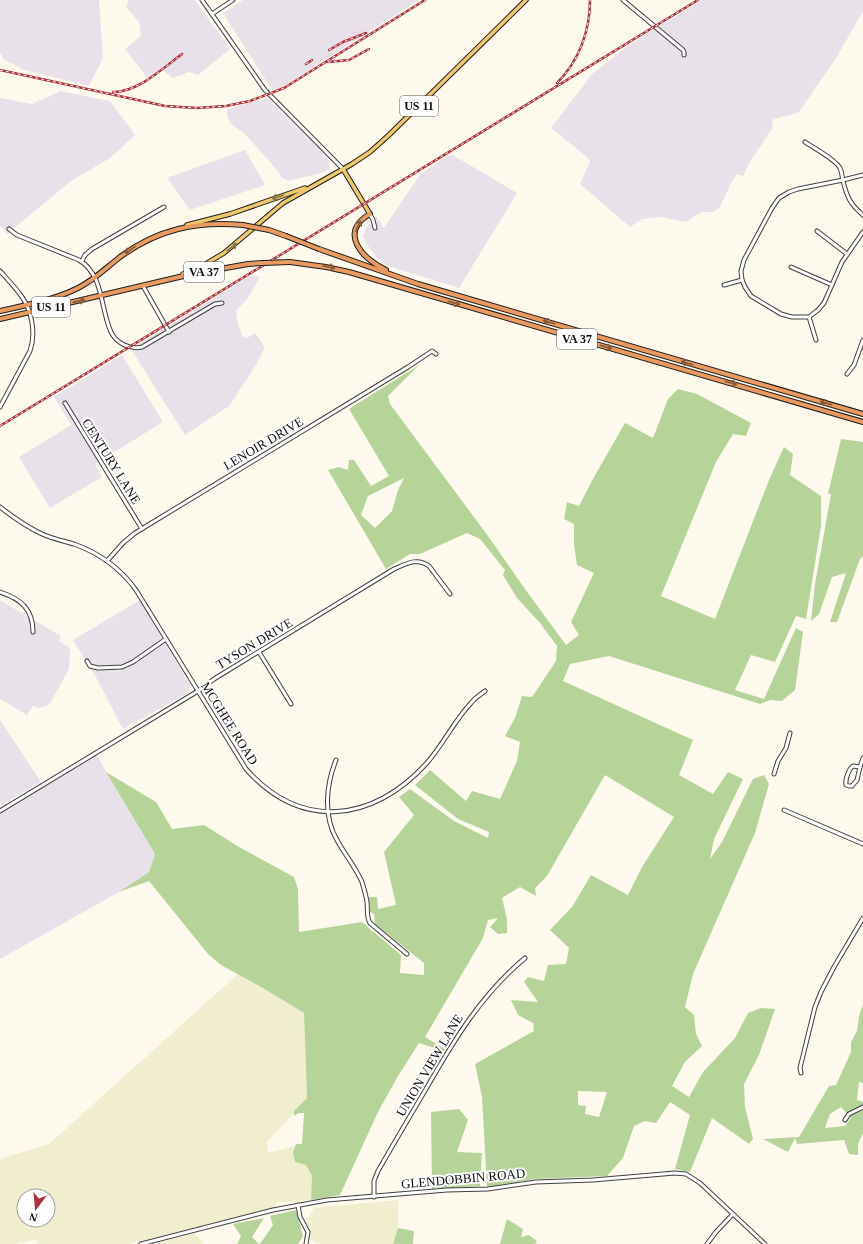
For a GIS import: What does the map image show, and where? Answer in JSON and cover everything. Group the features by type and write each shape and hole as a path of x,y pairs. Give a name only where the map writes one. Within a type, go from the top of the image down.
{"highway":[{"path":"370,214 357,224 354,236 357,246 370,260 389,272 473,300"},
{"name":"VA 37","path":"165,233 183,228 217,223 243,225 269,230 418,284 863,414"},
{"name":"US 11","path":"0,311 60,296 79,288 132,249 165,233"},
{"name":"VA 37","path":"162,282 213,270 263,262 290,262 326,267 349,272 863,422"},
{"name":"US 11","path":"0,319 162,282"}],"main road":[{"name":"US 11","path":"162,282 194,270 216,258 237,243 277,208 370,152 526,0"},
{"path":"343,169 370,214"},
{"name":"US 11","path":"165,233 175,228 230,214 315,184"}],"street":[{"path":"202,0 265,90 343,169"},
{"path":"212,14 233,0"},
{"path":"623,0 683,50 684,54"},
{"path":"805,142 832,160 840,168 849,200 863,215"},
{"path":"863,175 798,189 779,198 744,260 742,280 745,287 751,296 781,314 792,317 809,316 821,307 827,298 838,270 847,254 863,232"},
{"path":"82,261 92,249 164,208"},
{"path":"370,214 375,228"},
{"path":"9,229 17,235 82,261 94,278 101,296 111,332 116,339 124,345 139,348 215,304 222,303"},
{"path":"817,231 847,254"},
{"path":"791,267 832,285"},
{"path":"0,271 22,297 29,312 33,331 32,346 0,407"},
{"path":"724,285 742,280"},
{"path":"143,286 169,332"},
{"path":"809,316 816,340"},
{"path":"847,374 854,365 863,340"},
{"name":"LENOIR DRIVE","path":"107,561 123,543 142,529 432,351 436,354"},
{"name":"CENTURY LANE","path":"65,403 142,529"},
{"name":"MCGHEE ROAD","path":"0,508 36,531 91,552 107,561 122,573 132,584 246,769 274,795 292,804 328,812 346,810 370,804 384,798 405,783 427,762 472,702 485,691"},
{"name":"TYSON DRIVE","path":"0,811 198,691 214,679 394,569 411,562 420,561 429,566 450,594"},
{"path":"0,592 13,597 27,608 32,618 32,632"},
{"path":"87,661 90,666 95,668 122,667 133,662 166,639"},
{"path":"259,652 291,704"},
{"path":"774,774 778,761 786,748 790,733"},
{"path":"860,767 853,766 851,768 845,782 847,786 852,786 857,780 863,758"},
{"path":"336,760 328,787 328,812 332,830 336,840 354,865 361,879 366,895 370,923 407,954"},
{"path":"784,810 863,844"},
{"path":"801,1073 800,1068 815,1007 821,992 863,918"},
{"name":"UNION VIEW LANE","path":"374,1197 374,1181 378,1171 461,1030 496,985 525,958"},
{"path":"845,1120 849,1114 863,1107"},
{"name":"GLENDOBBIN ROAD","path":"142,1244 267,1212 327,1200 447,1190 484,1189 536,1182 593,1180 678,1173 690,1176 700,1183 765,1244"},
{"path":"298,1205 300,1217 308,1232 306,1244"},
{"path":"707,1244 733,1214"}],"shaded area":[{"path":"0,0 99,0 103,58 89,86 25,70 4,60 0,53"},
{"path":"129,0 195,0 230,49 198,75 189,72 173,78 161,69 149,80 125,49 141,36 139,22 126,7"},
{"path":"243,0 419,0 282,87 272,90 223,13"},
{"path":"702,0 863,0 863,11 835,60 798,113 773,119 772,129 751,160 743,176 737,174 731,183 720,207 713,212 703,212 686,222 661,217 642,219 630,227 580,184 590,162 588,158 551,128 593,73 629,45"},
{"path":"60,91 110,101 135,135 110,158 71,181 7,234 0,226 0,98 32,104"},
{"path":"268,98 325,155 330,163 330,169 289,181 282,178 271,163 245,134 232,125 227,117 227,109"},
{"path":"245,150 265,185 190,210 167,178"},
{"path":"451,154 517,193 459,288 388,266 376,257 363,236 366,228 376,216 384,228 421,173"},
{"path":"251,275 260,277 248,298 236,311 238,325 243,337 247,338 255,333 265,347 256,365 229,406 185,435 131,349"},
{"path":"122,355 163,422 95,464 102,477 50,508 19,457 71,425 54,397"},
{"path":"0,600 61,636 59,641 70,648 69,669 49,705 39,708 33,706 27,715 0,699"},
{"path":"140,600 190,685 188,693 123,729 97,679 73,640"},
{"path":"0,720 41,782 0,806"},
{"path":"97,754 106,772 155,854 149,872 119,892 0,959 0,815"},
{"path":"238,974 304,1013 307,1099 267,1142 268,1153 295,1146 293,1152 306,1165 312,1176 311,1200 278,1202 274,1208 128,1244 38,1244 36,1239 17,1244 0,1244 0,1159 49,1144"},
{"path":"398,1200 398,1228 393,1244 320,1244 310,1239 309,1227 306,1222 314,1208"},
{"path":"195,1234 204,1244 151,1244"}],"green space":[{"path":"419,365 388,396 390,404 488,536 566,645 579,635 571,622 594,573 577,565 574,545 574,524 564,519 567,502 579,506 625,423 653,438 668,399 678,389 697,394 751,423 746,436 733,434 716,462 661,596 715,619 769,480 784,447 793,454 790,475 821,496 821,526 806,619 796,616 775,662 751,655 735,690 764,699 796,628 803,632 795,690 782,701 770,700 760,704 609,656 570,664 563,681 693,740 679,775 713,794 728,772 743,779 714,839 710,859 722,842 753,779 764,775 769,784 755,833 693,974 685,1007 694,1015 696,1034 702,1046 685,1062 672,1086 689,1097 703,1072 735,1038 748,1013 761,1008 775,1009 759,1055 744,1084 745,1107 753,1139 749,1144 712,1118 690,1172 675,1169 690,1115 670,1102 656,1123 645,1121 634,1126 623,1158 607,1176 535,1179 487,1187 482,1097 475,1064 534,1031 533,1023 518,1015 511,1000 538,1002 524,982 528,977 544,981 548,965 566,964 569,948 550,930 572,907 591,875 628,895 642,867 674,817 605,775 547,876 535,888 536,896 520,887 502,898 507,919 507,933 498,934 490,927 498,918 488,920 483,938 425,1037 445,1049 444,1051 419,1043 378,1112 340,1195 311,1200 312,1176 306,1165 295,1162 293,1152 296,1144 302,1144 304,1113 299,1113 294,1116 294,1111 307,1098 304,1013 221,965 208,954 149,881 119,892 149,872 155,854 106,772 156,802 172,829 204,825 239,847 294,877 298,889 299,932 362,922 401,955 400,973 424,975 424,963 375,924 374,914 370,912 369,897 377,897 378,909 396,905 384,852 414,815 399,797 410,789 454,821 488,838 489,832 458,819 415,785 430,770 466,801 472,791 500,799 517,761 520,742 505,736 515,718 522,696 532,697 556,661 557,646 540,623 517,598 503,575 505,570 480,539 467,533 420,554 410,554 386,569 328,470 339,467 348,470 349,460 354,460 371,486 389,476 349,409","holes":["404,478 398,490 392,511 375,528 361,515 368,496","578,1091 607,1092 599,1117 585,1114 586,1106 578,1105"]},
{"path":"841,439 863,442 863,556 860,559 837,622 830,622 846,573 832,577 819,614 811,621 815,584 831,494 828,494"},
{"path":"863,1004 863,1083 859,1082 857,1100 863,1102 863,1133 858,1144 858,1155 849,1154 844,1140 797,1144 795,1138 788,1152 763,1139 799,1137 829,1086 836,1085 851,1052 851,1042 857,1031 859,1016","holes":["841,1107 851,1118 845,1126 825,1128 830,1114"]},
{"path":"459,1109 468,1120 457,1152 482,1153 480,1186 432,1189 431,1112"},
{"path":"296,1210 303,1236 298,1244 260,1244 273,1225 270,1216"},
{"path":"264,1218 252,1237 259,1244 237,1244 241,1236 233,1224"},
{"path":"507,1219 523,1229 521,1237 529,1235 537,1241 535,1244 500,1244"},
{"path":"398,1228 414,1231 413,1244 393,1244"}],"railway":[{"path":"0,70 165,106 197,108 226,106 250,101 284,88 425,0"},
{"path":"557,83 571,65 582,45 588,23 590,0"},
{"path":"0,426 698,0"},
{"path":"329,50 343,42 366,33"},
{"path":"328,62 349,60 369,49"},
{"path":"113,92 122,91 141,84 182,54"},
{"path":"306,64 312,60"}]}
